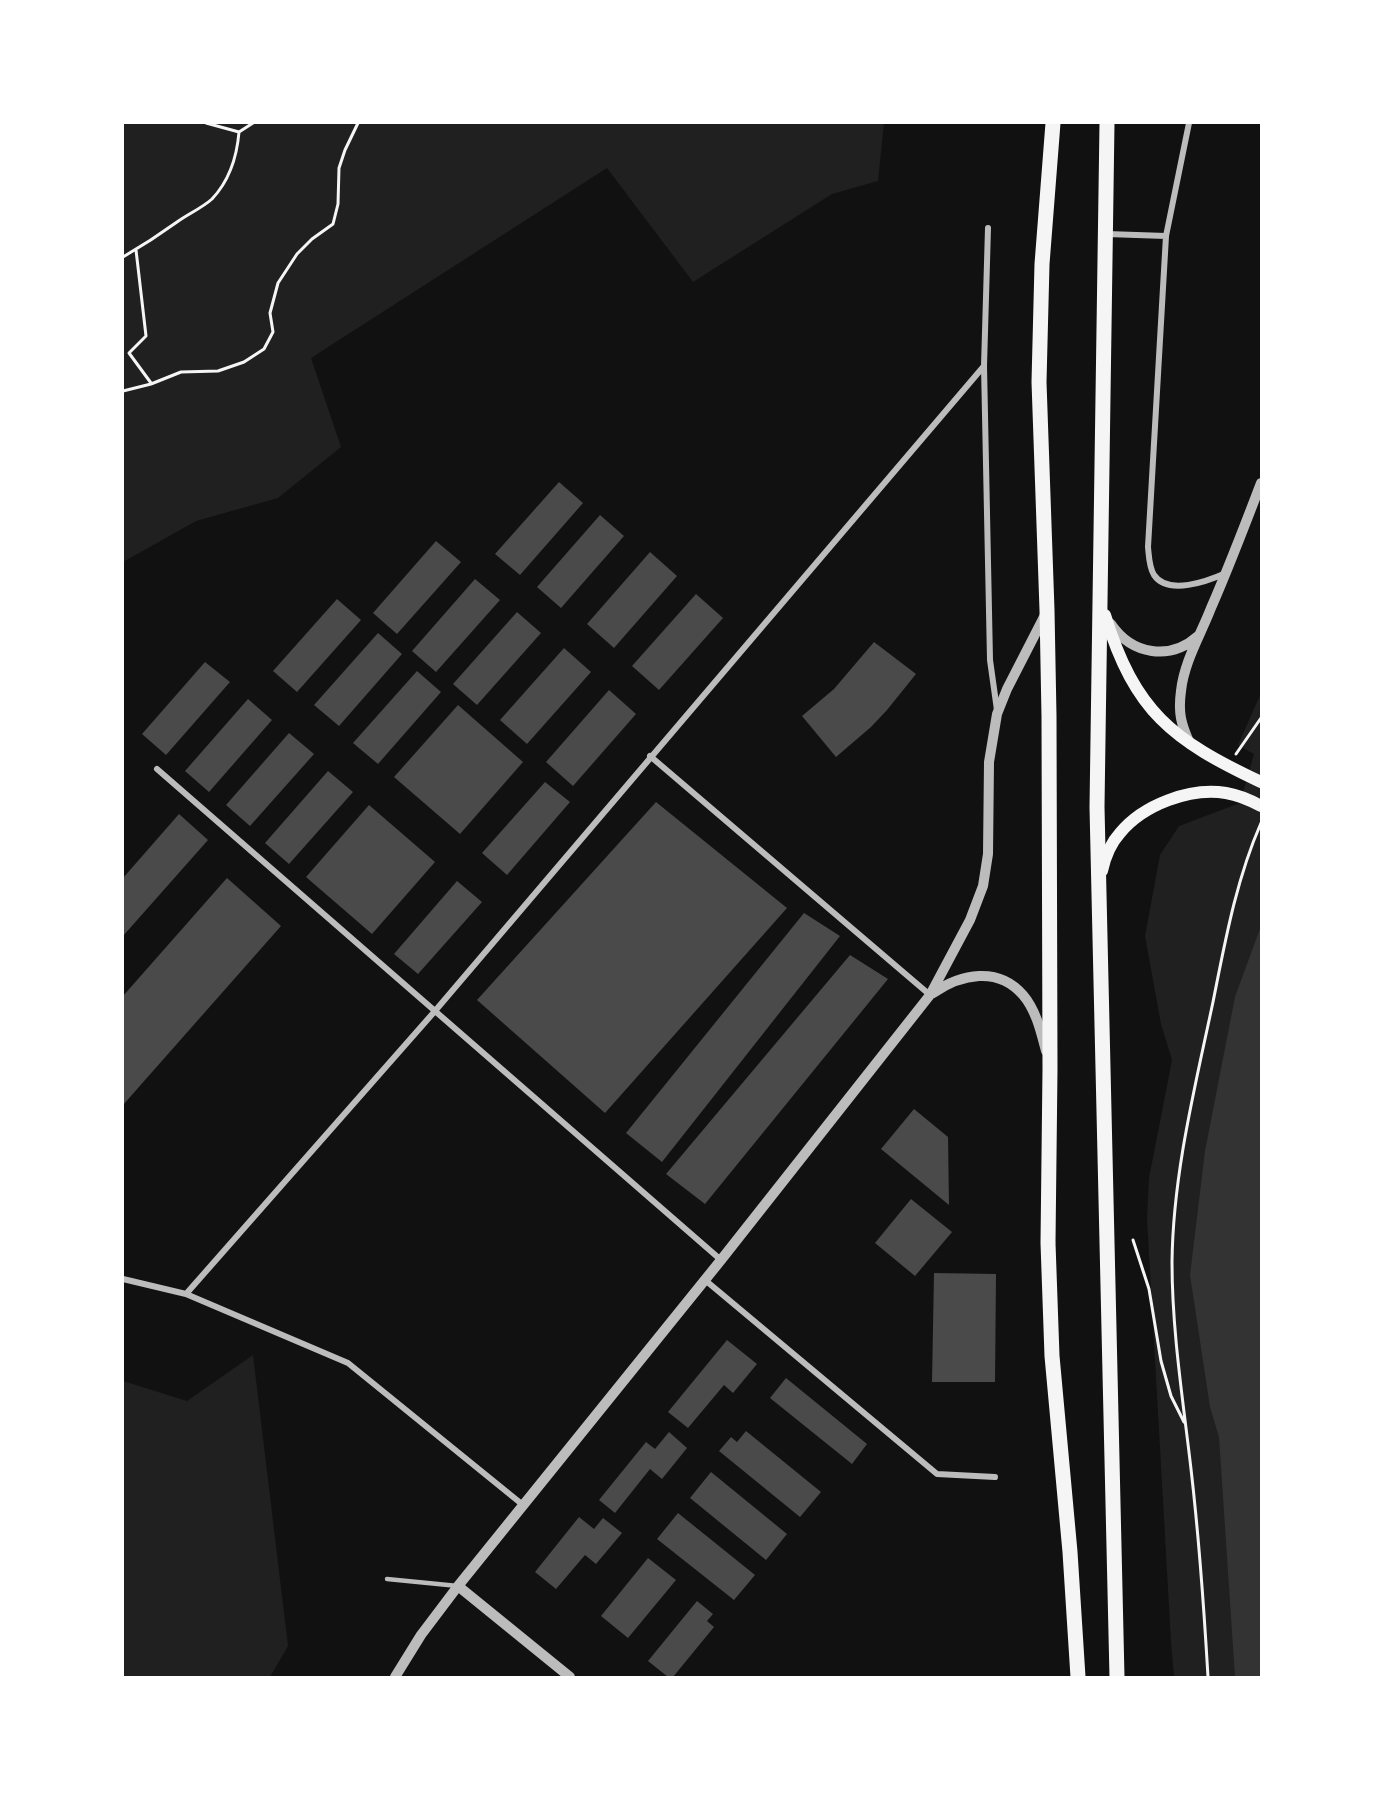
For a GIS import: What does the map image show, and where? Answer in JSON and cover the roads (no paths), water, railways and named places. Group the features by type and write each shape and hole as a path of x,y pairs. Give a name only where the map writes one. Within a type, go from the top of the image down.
{"main road":[{"path":"1053,123 1039,327 1047,610 1050,1069 1048,1243 1052,1356 1069,1540 1078,1677"},
{"path":"1107,123 1097,807 1117,1677"},
{"path":"1105,615 1125,670 1141,697 1167,726 1190,744 1258,781"},
{"path":"1099,880 1106,854 1119,833 1137,816 1160,804 1206,792 1226,793 1261,806"}],"street":[{"path":"1189,123 1166,236 1148,547 1149,564 1155,577 1176,585 1191,585 1226,573"},
{"path":"988,228 984,366 990,660 997,714"},
{"path":"1106,234 1166,236"},
{"path":"186,1294 435,1011 984,366"},
{"path":"1190,744 1181,723 1180,705 1181,688 1186,669 1261,483"},
{"path":"1100,583 1105,615 1117,633 1128,643 1155,652 1168,651 1180,648 1201,634"},
{"path":"395,1677 421,1635 458,1586 722,1260 930,995 970,920 984,886 988,854 989,762 997,714 1007,689 1047,610"},
{"path":"650,756 930,995"},
{"path":"157,769 722,1260"},
{"path":"930,995 947,984 965,977 997,978 1013,985 1032,1008 1050,1069"},
{"path":"123,1279 186,1294 348,1363 523,1504"},
{"path":"705,1280 936,1474 995,1477"},
{"path":"458,1586 570,1677"}],"lane":[{"path":"387,1579 458,1586"}]}
